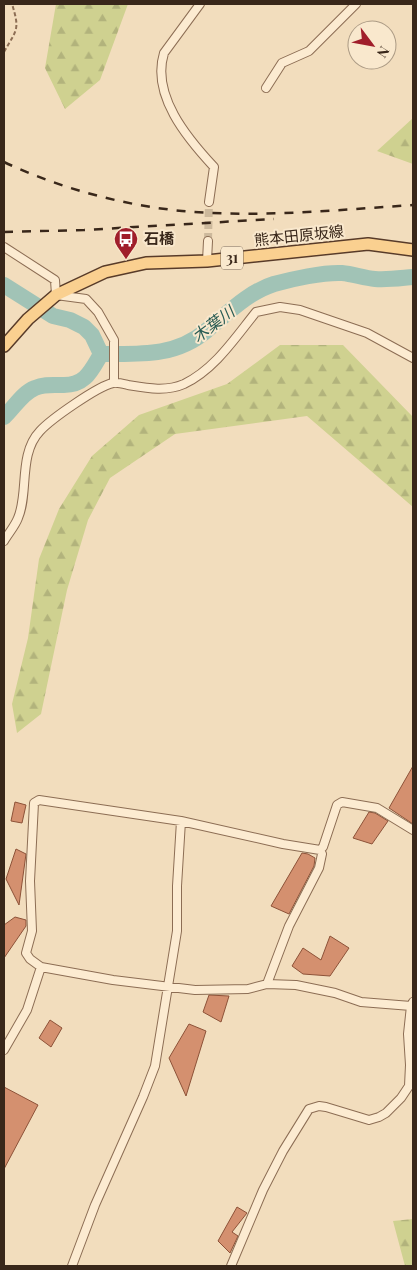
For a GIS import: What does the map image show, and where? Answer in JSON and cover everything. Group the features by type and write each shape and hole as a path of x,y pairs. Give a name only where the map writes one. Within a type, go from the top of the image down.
{"main road":[{"name":"熊本田原坂線","path":"4,346 28,319 52,298 105,272 146,263 207,260 368,244 410,248"}],"street":[{"path":"200,4 164,53 161,62 166,98 194,145 214,167 209,202"},
{"path":"266,88 282,63 309,51 356,4"},
{"path":"207,260 208,241"},
{"path":"4,247 55,280 52,298 86,299 98,312 114,340 114,383"},
{"path":"4,541 18,518 30,446 39,432 90,394 114,383 156,390 182,385 198,376 218,359 256,312 280,307 300,310 368,333 413,358"},
{"path":"231,1266 267,1183 283,1151 309,1109 319,1106 369,1120 379,1117 401,1098 409,1086 408,1034 412,1004 361,1002 336,993 296,985 267,984 248,989 195,990 167,988 41,967 30,959 26,953 32,931 30,881 34,803 39,800 181,821 283,844 320,850"},
{"path":"320,850 323,848 337,806 342,802 377,808 413,830"},
{"path":"72,1266 95,1205 144,1098 155,1066 177,931 177,886 181,821"},
{"path":"267,984 290,926 319,868 322,854 320,850"},
{"path":"4,1050 27,1010 41,967"}],"path":[{"path":"4,52 17,29 18,22 12,4"}],"green space":[{"path":"56,4 128,4 100,80 65,109 45,68"},
{"path":"413,118 413,164 377,151"},
{"path":"280,345 343,345 413,417 413,507 307,416 175,434 110,478 88,520 67,590 41,714 17,733 12,704 28,638 39,559 59,509 92,456 139,415 227,384"},
{"path":"413,1219 413,1266 405,1266 393,1221"}],"building":[{"path":"413,766 413,824 389,808"},
{"path":"15,802 26,805 22,823 11,821"},
{"path":"369,812 375,813 388,821 372,844 353,838"},
{"path":"16,849 26,854 19,905 6,879"},
{"path":"302,853 315,858 314,866 289,914 271,906"},
{"path":"15,917 26,920 26,926 4,958 4,925"},
{"path":"330,936 349,948 330,976 303,974 292,966 303,948 321,960"},
{"path":"209,995 229,996 221,1022 203,1012"},
{"path":"50,1020 62,1028 51,1047 39,1038"},
{"path":"189,1024 206,1031 186,1096 169,1058"},
{"path":"4,1087 38,1105 4,1169"},
{"path":"237,1207 247,1213 232,1232 238,1236 230,1253 218,1241"}],"waterway":[{"name":"木葉川","path":"4,285 53,316 70,320 84,327 92,335 101,354 143,354 182,346 206,331 255,292 274,284 308,276 335,273 375,279 413,277"},
{"path":"4,417 30,390 45,385 70,385 82,380 90,372 101,354"}],"tunnel":[{"path":"208,241 209,202"}],"railway":[{"path":"4,162 47,180 91,194 114,200 182,211 240,214 327,211 413,205"},
{"path":"4,232 84,230 274,219"}],"place":[{"name":"石橋","path":"126,260"}]}
